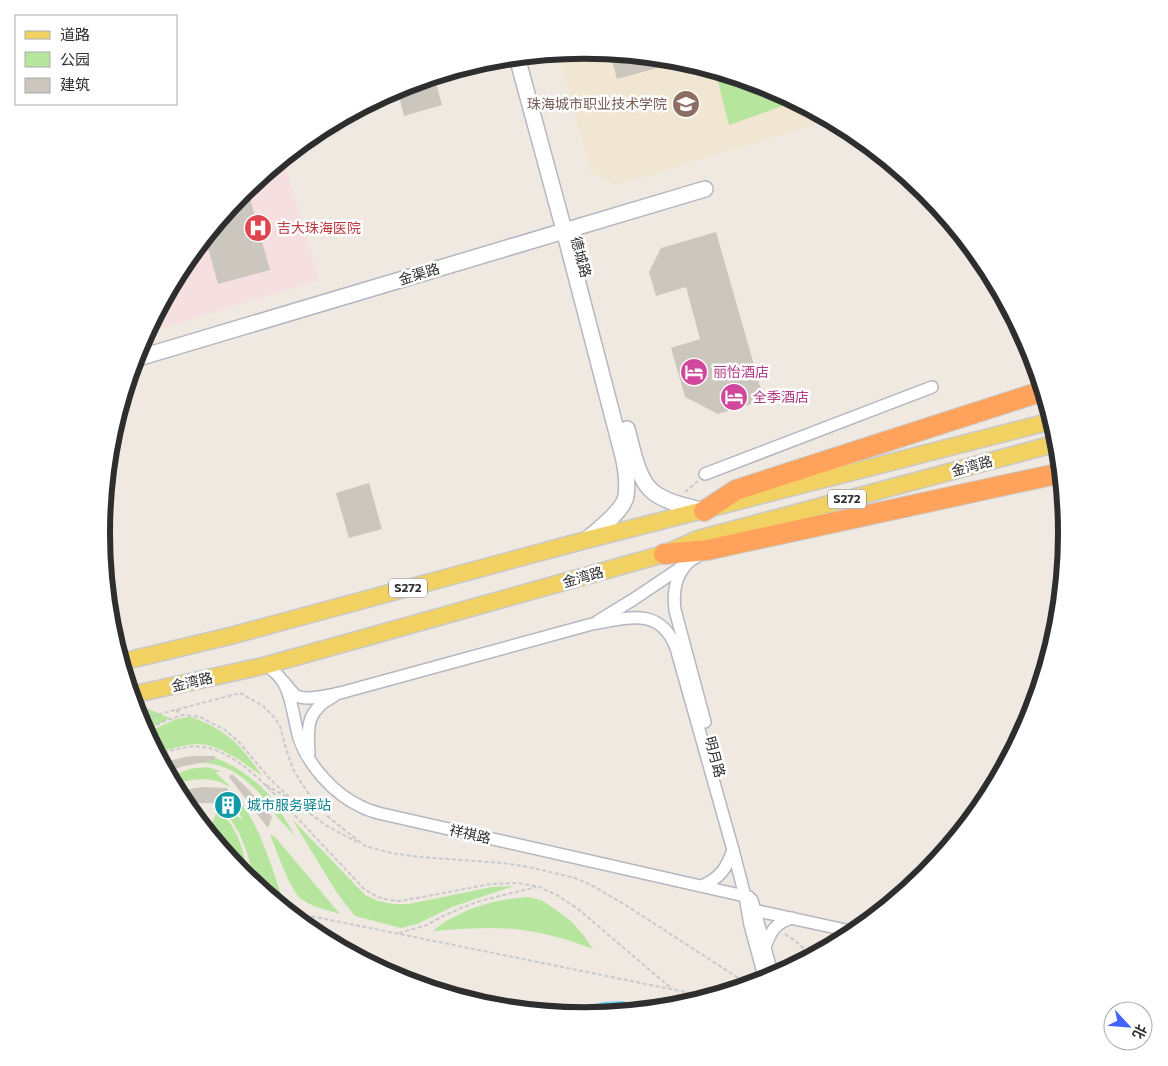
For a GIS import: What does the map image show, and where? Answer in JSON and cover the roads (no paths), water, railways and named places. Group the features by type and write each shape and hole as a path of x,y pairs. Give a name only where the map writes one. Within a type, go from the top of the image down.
{"highway":[{"path":"704,511 736,490 1037,393"},
{"path":"664,554 708,550 1054,474"}],"main road":[{"name":"金湾路","path":"127,660 230,636 586,540 1045,423"},
{"name":"金湾路","path":"138,693 267,665 664,554 698,539 1050,445"}],"street":[{"name":"德城路","path":"529,62 569,229 629,457"},
{"name":"德城路","path":"519,63 569,229"},
{"name":"金渠路","path":"144,356 705,189"},
{"path":"706,474 932,387"},
{"path":"629,457 652,490 674,502 704,511"},
{"path":"586,540 613,516 626,498 629,457"},
{"path":"284,682 295,695 301,698 340,693 592,624 634,599 708,550"},
{"name":"明月路","path":"686,564 678,576 675,588 675,610 750,903 750,925 763,972"},
{"name":"明月路","path":"592,624 630,618 643,618 656,622 672,638 733,850 771,968"},
{"name":"祥祺路","path":"267,665 284,682 291,701 300,739 310,759 332,787 359,806 378,813 702,886 792,918 843,929"},
{"path":"310,759 308,731 310,719 317,708 340,693"},
{"path":"702,886 721,874 728,864 733,850"},
{"path":"765,947 775,927 782,921 792,918"}],"water":[{"path":"621,1001 638,1004 582,1007 604,1002"}],"place":[{"name":"珠海城市职业技术学院","path":"686,104"},
{"name":"吉大珠海医院","path":"258,228"},
{"name":"丽怡酒店","path":"694,372"},
{"name":"全季酒店","path":"734,397"},
{"name":"城市服务驿站","path":"228,805"}]}
